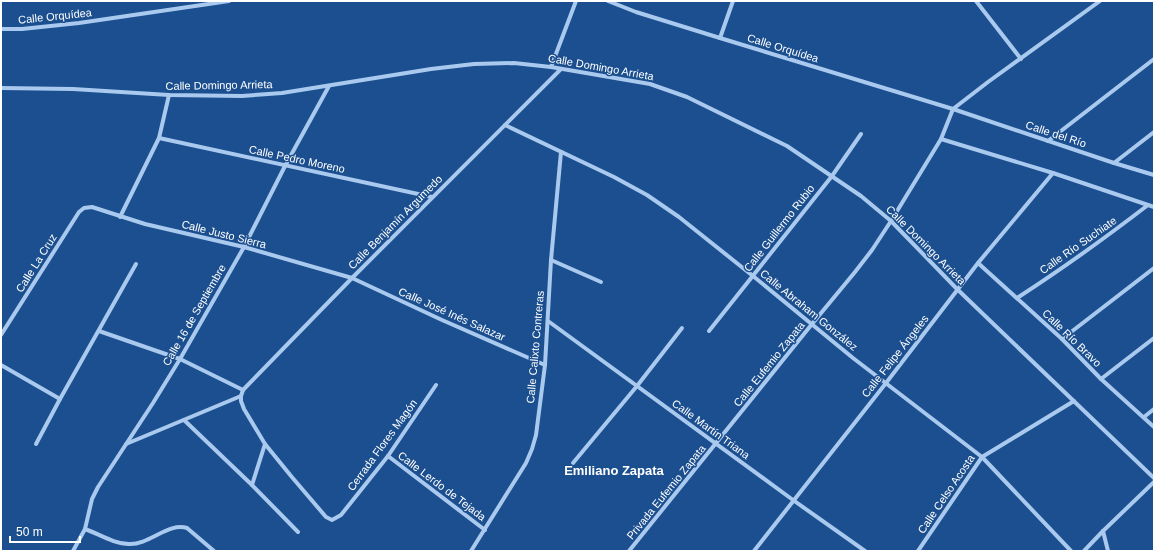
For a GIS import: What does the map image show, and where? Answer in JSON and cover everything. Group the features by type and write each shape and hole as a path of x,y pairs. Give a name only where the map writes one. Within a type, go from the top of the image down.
{"street":[{"name":"Calle Orquídea","path":"1,29 22,29 79,23 229,1"},
{"path":"551,67 576,1"},
{"name":"Calle Orquídea","path":"608,1 636,12 952,111"},
{"path":"720,38 734,1"},
{"path":"976,1 1021,59"},
{"path":"952,111 1100,1"},
{"path":"1048,141 1154,59"},
{"name":"Calle Domingo Arrieta","path":"1,88 80,89 169,95 242,96 282,93 431,69 474,64 514,64 551,67 650,84 687,97 786,146 861,196 891,221 957,289 1154,478"},
{"name":"Calle Benjamín Argumedo","path":"243,390 432,197 561,69"},
{"name":"Calle 16 de Septiembre","path":"74,551 85,529 92,499 98,486 180,359 244,247 285,166 329,86"},
{"path":"120,217 158,138 169,95"},
{"name":"Calle Eufemio Zapata","path":"716,444 872,250 941,139 952,111"},
{"name":"Calle del Río","path":"952,111 1154,175"},
{"name":"Calle Abraham González","path":"505,125 614,177 647,195 679,217 886,383 982,457 1071,551"},
{"path":"1114,163 1154,132"},
{"name":"Calle Guillermo Rubio","path":"709,331 832,176 861,134"},
{"name":"Calle Pedro Moreno","path":"158,138 432,197"},
{"path":"941,139 1052,173 1154,207"},
{"name":"Calle Calixto Contreras","path":"471,551 526,463 536,435 545,365 551,260 560,152"},
{"name":"Calle Felipe Ángeles","path":"754,551 886,383 957,289 1052,173"},
{"name":"Calle Río Suchiate","path":"1017,298 1099,243 1148,205"},
{"name":"Calle Justo Sierra","path":"92,207 120,217 244,247 352,278"},
{"name":"Calle La Cruz","path":"1,335 79,212 84,208 92,207"},
{"path":"551,260 601,282"},
{"name":"Calle Río Bravo","path":"978,263 1062,339 1101,379 1154,426"},
{"path":"36,444 136,264"},
{"path":"1062,339 1154,268"},
{"name":"Calle José Inés Salazar","path":"352,278 442,320 545,365"},
{"name":"Calle Martín Triana","path":"548,321 865,551"},
{"path":"574,463 682,328"},
{"path":"99,331 180,359 243,390 241,401 244,409 265,444 252,485"},
{"path":"1101,379 1154,338"},
{"path":"1,365 60,399"},
{"name":"Cerrada Flores Magón","path":"265,444 326,517 332,520 341,515 388,456 436,385"},
{"path":"126,444 241,396"},
{"name":"Calle Celso Acosta","path":"918,551 982,457 1074,401"},
{"path":"1144,417 1154,409"},
{"path":"184,420 252,485 298,532"},
{"name":"Privada Eufemio Zapata","path":"630,551 716,444"},
{"name":"Calle Lerdo de Tejada","path":"388,456 485,530"},
{"path":"1084,551 1154,482"},
{"path":"85,529 118,543 130,544 153,538 173,527 178,526 187,528 214,551"},
{"path":"1103,531 1108,551"}],"district":[{"name":"Emiliano Zapata","path":"614,470"}]}
